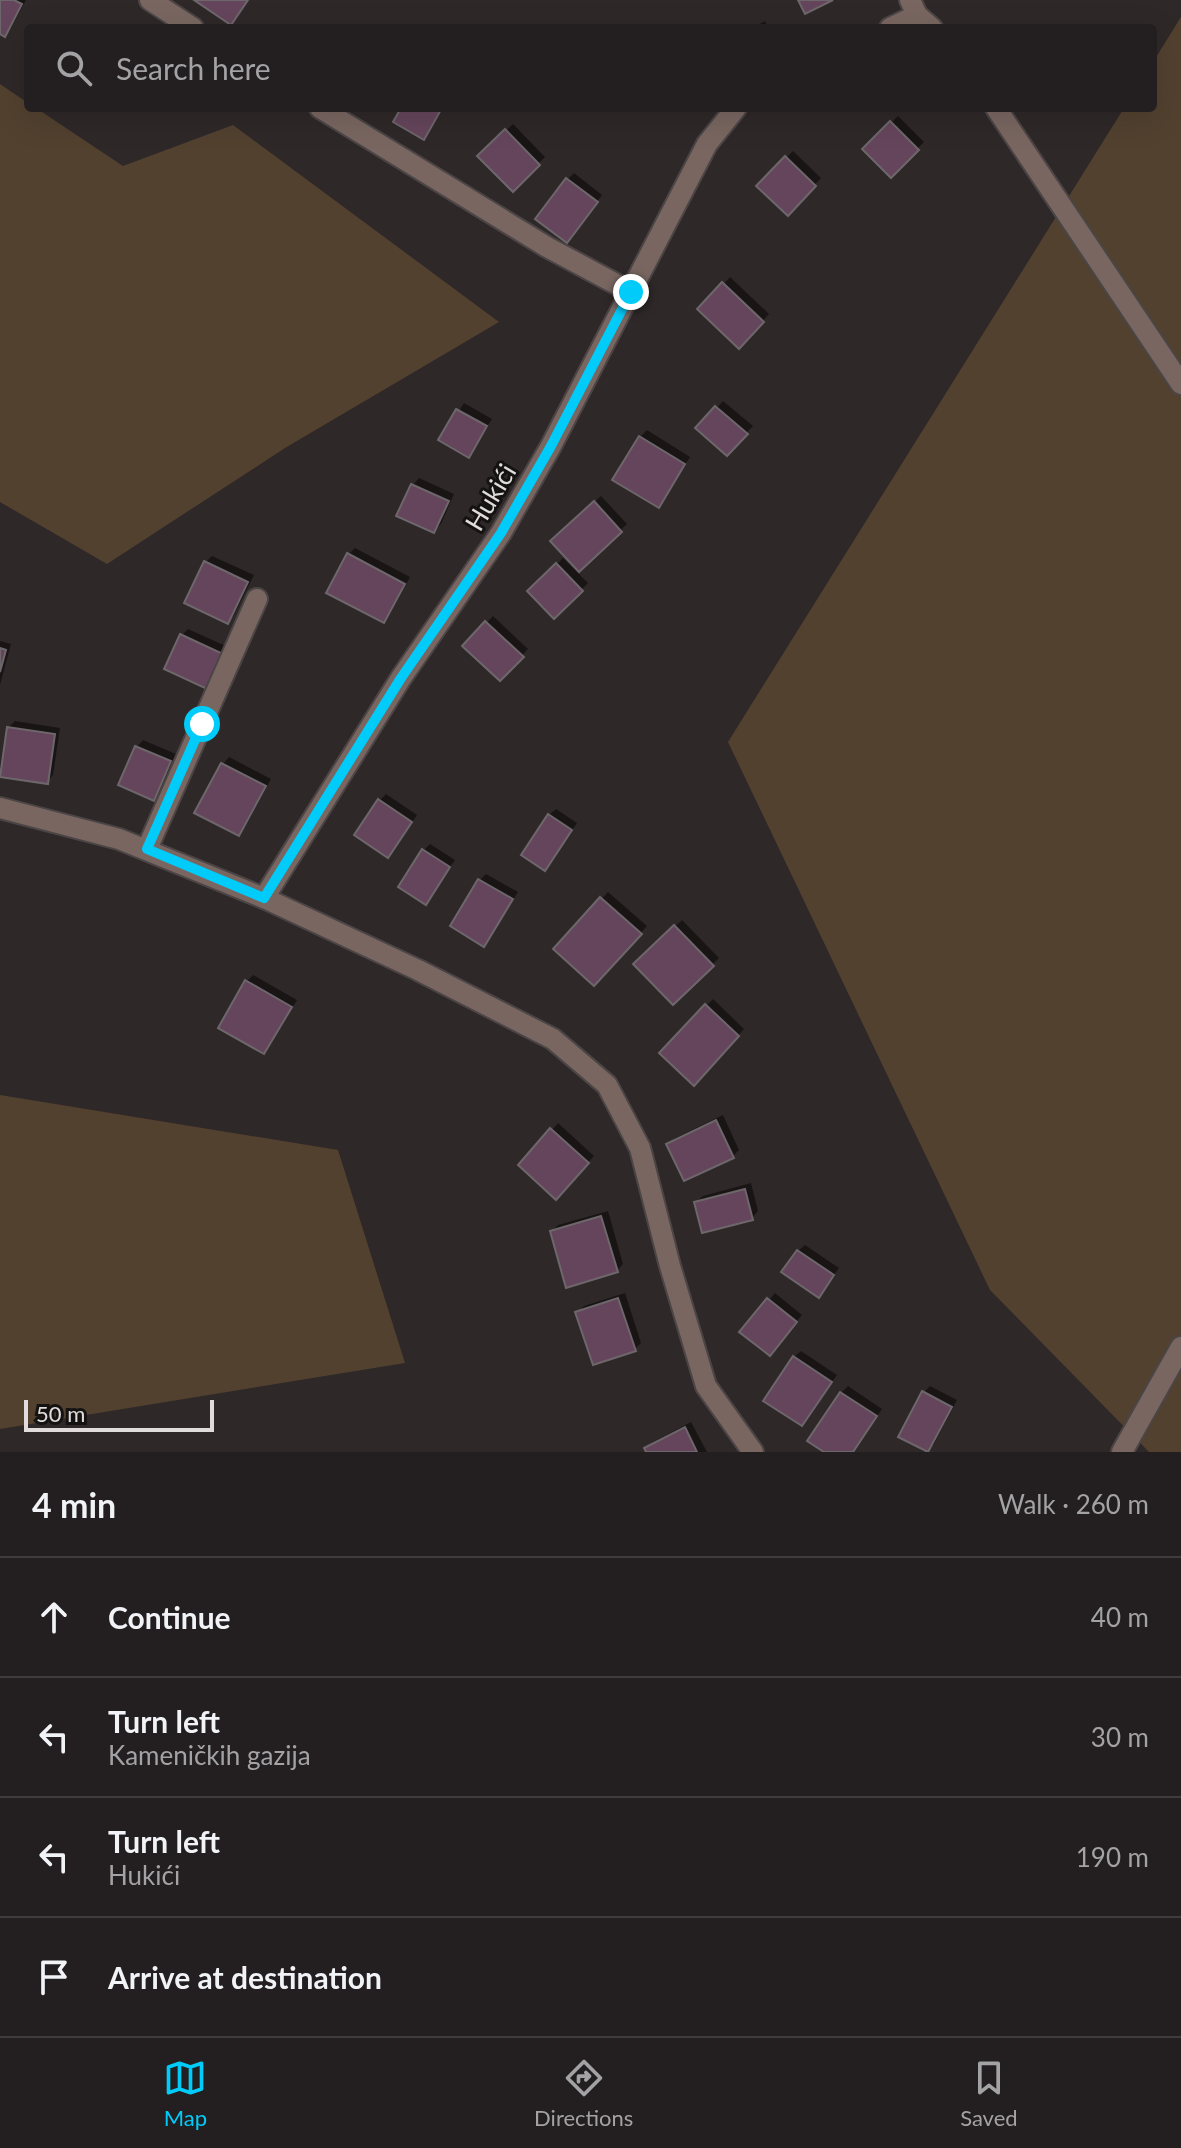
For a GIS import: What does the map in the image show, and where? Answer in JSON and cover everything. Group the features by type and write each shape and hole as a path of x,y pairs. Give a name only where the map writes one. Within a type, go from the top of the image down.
{"street":[{"path":"150,0 187,24"},
{"path":"899,24 920,14"},
{"path":"327,112 547,247 631,292"},
{"name":"Hukići","path":"264,898 401,678 501,533 551,446 707,144 733,112"},
{"path":"999,112 1181,384"},
{"path":"147,849 257,599"},
{"path":"0,808 119,839 264,898 418,970 553,1039 607,1085 640,1148 670,1266 706,1386 753,1452"},
{"path":"1122,1452 1181,1347"}],"shaded area":[{"path":"1181,17 1181,1452 1149,1452 990,1290 728,742 1122,112 1157,112 1157,56"},
{"path":"0,84 24,100 24,112 42,112 123,166 233,125 499,322 285,448 107,564 0,502"},
{"path":"0,1095 338,1150 405,1363 0,1429"}],"building":[{"path":"0,0 14,0 22,4 5,37 0,34"},
{"path":"194,0 248,0 230,24"},
{"path":"798,0 833,0 805,14"},
{"path":"399,112 440,112 424,140 393,122"},
{"path":"890,121 919,150 891,178 862,149"},
{"path":"505,129 540,165 513,192 477,156"},
{"path":"785,156 816,186 788,216 756,186"},
{"path":"566,178 598,202 567,243 535,219"},
{"path":"722,282 764,322 739,349 697,309"},
{"path":"715,406 748,434 727,456 695,428"},
{"path":"456,409 487,426 469,458 438,440"},
{"path":"639,436 685,464 659,508 612,480"},
{"path":"411,484 449,501 434,533 396,516"},
{"path":"594,501 622,532 579,572 550,541"},
{"path":"347,553 405,584 384,623 326,593"},
{"path":"204,561 248,582 228,624 184,603"},
{"path":"556,563 583,591 554,619 527,591"},
{"path":"485,621 524,657 500,681 462,646"},
{"path":"180,634 223,654 207,689 164,669"},
{"path":"0,648 6,650 0,672"},
{"path":"7,727 55,734 48,784 0,777"},
{"path":"135,746 171,761 154,801 118,785"},
{"path":"221,763 266,786 239,836 194,813"},
{"path":"378,799 412,822 388,858 354,835"},
{"path":"548,814 572,830 545,871 521,855"},
{"path":"422,849 450,867 426,905 398,887"},
{"path":"478,879 513,899 484,947 450,926"},
{"path":"600,897 642,934 594,986 553,949"},
{"path":"674,925 714,966 673,1005 633,964"},
{"path":"245,980 292,1007 264,1054 218,1028"},
{"path":"705,1004 739,1036 694,1086 659,1053"},
{"path":"716,1120 734,1158 684,1181 666,1144"},
{"path":"550,1128 589,1163 556,1200 518,1165"},
{"path":"745,1189 753,1220 702,1233 694,1202"},
{"path":"601,1216 618,1272 566,1288 550,1231"},
{"path":"797,1250 834,1275 819,1298 781,1272"},
{"path":"618,1298 636,1351 593,1365 575,1312"},
{"path":"767,1298 797,1322 770,1356 739,1332"},
{"path":"793,1356 832,1382 802,1426 763,1401"},
{"path":"922,1391 952,1407 928,1452 898,1437"},
{"path":"840,1392 877,1416 853,1452 824,1452 807,1441"},
{"path":"685,1427 697,1452 646,1452 644,1448"}],"route":[{"path":"202,724 147,849 264,898 401,678 501,533 551,446 631,292"}]}
